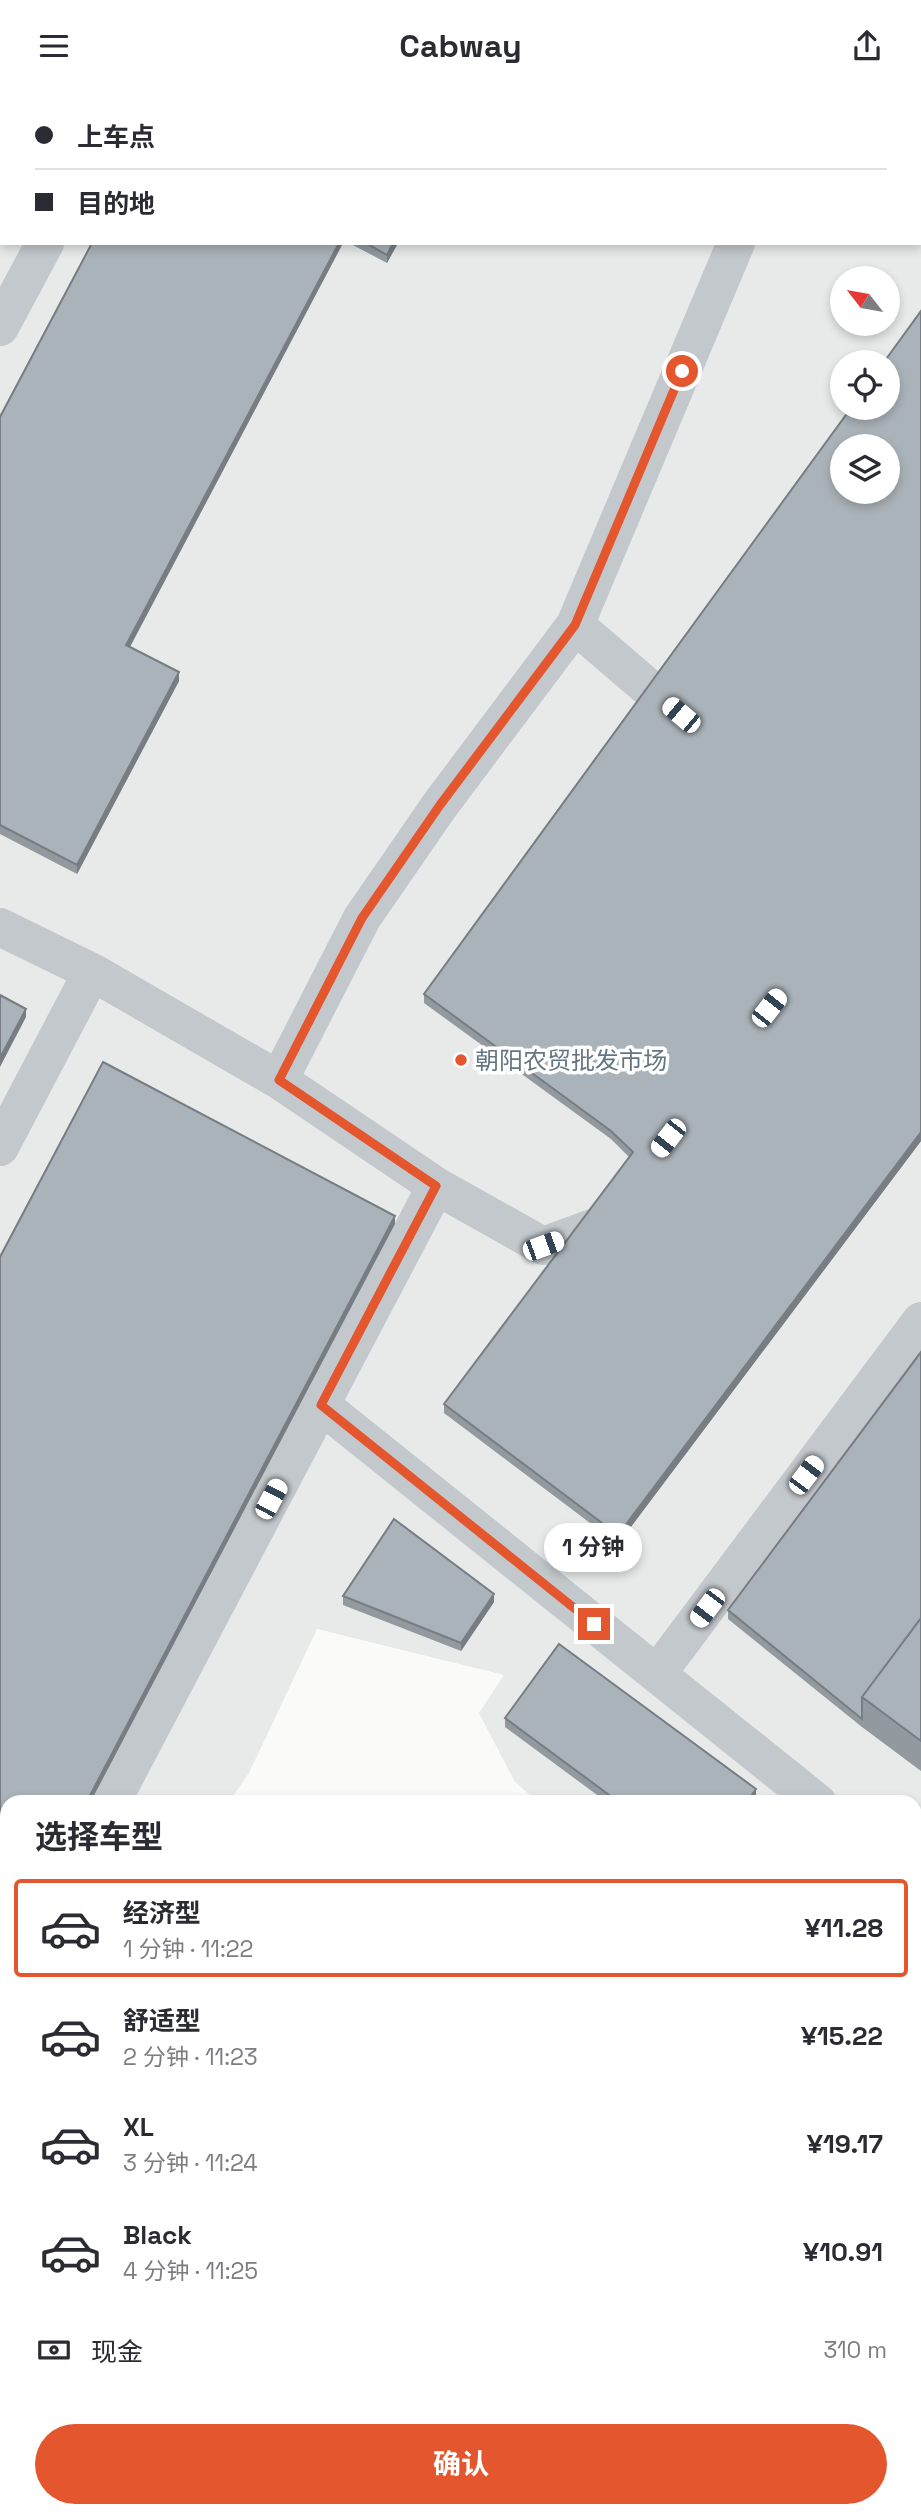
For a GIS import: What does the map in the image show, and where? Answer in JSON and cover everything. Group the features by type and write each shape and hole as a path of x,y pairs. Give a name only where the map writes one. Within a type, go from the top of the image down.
{"lane":[{"path":"0,327 44,245"},
{"path":"279,1080 362,918 440,805 575,625 735,245"},
{"path":"575,625 712,742"},
{"path":"0,927 92,972 279,1080 436,1186 543,1246 600,1225 634,1182"},
{"path":"0,1147 92,972"},
{"path":"115,1795 436,1186"},
{"path":"657,1674 921,1321"},
{"path":"321,1405 808,1795"}],"shaded area":[{"name":"朝阳农贸批发市场","path":"0,245 921,245 921,1795 530,1795 515,1782 479,1713 504,1675 317,1629 249,1773 234,1795 0,1795"}],"building":[{"path":"91,245 338,245 126,645 179,672 77,865 0,825 0,417"},
{"path":"370,245 392,245 387,255"},
{"path":"921,311 921,1132 618,1535 444,1404 633,1152 611,1131 424,994 830,437 830,504 900,504 900,434 832,434 842,420 900,420 900,350 893,350"},
{"path":"0,995 26,1009 0,1058"},
{"path":"103,1062 395,1216 90,1795 0,1795 0,1257"},
{"path":"921,1352 921,1618 862,1697 862,1719 728,1610"},
{"path":"394,1519 494,1594 461,1643 343,1596"},
{"path":"921,1618 921,1741 862,1697"},
{"path":"559,1644 756,1789 752,1795 609,1795 505,1718"}],"place":[{"name":"朝阳农贸批发市场","path":"461,1060"}],"route":[{"path":"594,1624 321,1405 436,1186 279,1080 362,918 440,805 575,625 682,371"}]}
